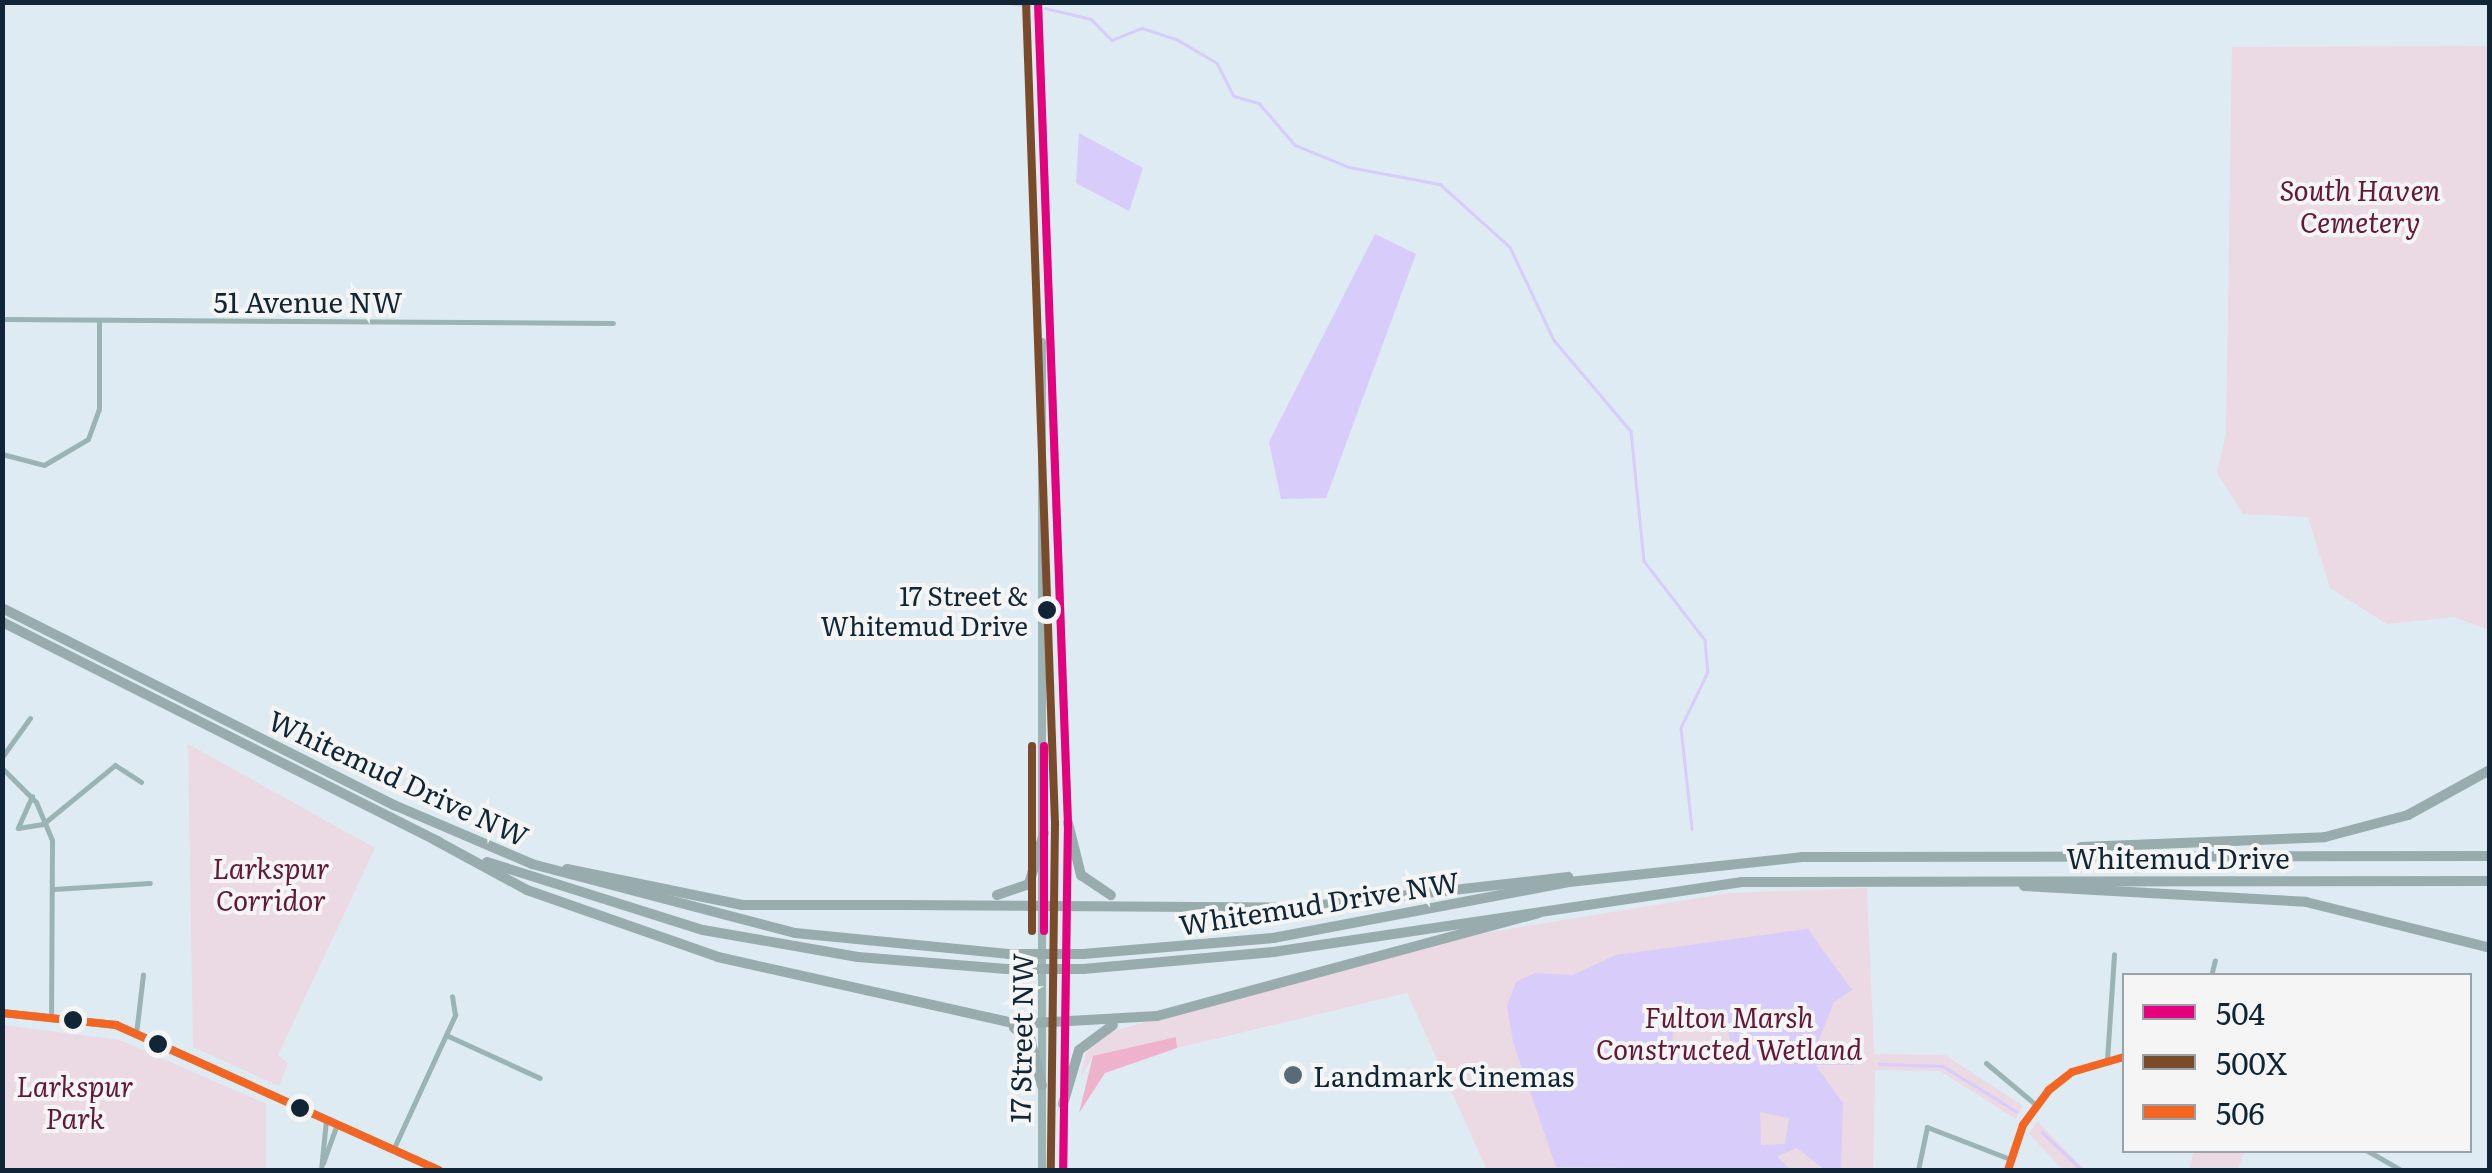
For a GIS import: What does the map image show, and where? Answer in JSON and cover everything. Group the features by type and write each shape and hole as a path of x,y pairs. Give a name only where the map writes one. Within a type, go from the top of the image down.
{"highway":[{"name":"Whitemud Drive NW","path":"2,608 394,805 532,864 795,934 1008,954 1083,954 1222,944 1634,872 1868,856"},
{"name":"Whitemud Drive NW","path":"2,622 435,840 703,930 858,957 1007,968 1083,969 1393,932 1634,892 1867,878"},
{"path":"1970,853 2325,837 2408,815 2490,770"},
{"path":"1068,824 1089,885 1152,902"},
{"path":"904,905 1021,890 1038,870 1044,833"},
{"path":"435,840 527,890 685,947 994,1022 1028,1034 1042,1086"},
{"name":"Whitemud Drive","path":"1868,856 1970,853 2490,856"},
{"path":"532,864 742,905 1064,900 1258,909 1382,900 1634,872"},
{"name":"Whitemud Drive","path":"1867,878 2490,881"},
{"path":"1894,879 2274,899 2387,916 2490,948"},
{"path":"994,1022 1118,1022 1403,945 1634,892"},
{"path":"1063,1104 1082,1046 1118,1022"}],"main road":[{"name":"17 Street NW","path":"1038,2 1043,307 1044,1170"},
{"name":"17 Street NW","path":"1043,307 1068,824 1062,1170"}],"street":[{"name":"51 Avenue NW","path":"2,319 613,323"},
{"path":"2,454 44,465 74,454 98,419 99,320"},
{"path":"2,756 30,718"},
{"path":"32,796 15,824 46,821 115,765 141,782"},
{"path":"2,768 32,796 46,821 54,890 51,1014"},
{"path":"54,890 150,883"},
{"path":"2107,1060 2114,954"},
{"path":"2211,973 2215,960"},
{"path":"136,1034 144,974"},
{"path":"393,1150 458,1005 452,996"},
{"path":"2,1013 51,1014 136,1034 439,1170"},
{"path":"446,1035 540,1078"},
{"path":"2008,1170 2037,1106 2072,1072 2122,1057"},
{"path":"1986,1063 2037,1106"},
{"path":"322,1168 326,1119"},
{"path":"322,1168 337,1124"},
{"path":"1918,1170 1920,1132 1941,1128 2010,1159"},
{"path":"2371,1153 2401,1170"}],"green space":[{"name":"South Haven Cemetery","path":"2489,46 2489,630 2454,617 2387,624 2330,588 2308,517 2243,514 2217,473 2226,433 2232,47"},
{"name":"Larkspur Corridor","path":"188,744 375,848 278,1055 288,1063 279,1086 193,1047"},
{"name":"Fulton Marsh Constructed Wetland","path":"1867,888 1874,1054 1945,1055 2023,1106 2016,1119 1940,1071 1875,1070 1873,1170 1487,1170 1407,993 1177,1048 1176,1037 1093,1057 1080,1078 1088,1045 1107,1033 1442,940 1729,893"},
{"name":"Larkspur Park","path":"3,1025 120,1040 266,1104 266,1170 3,1170"},
{"path":"2037,1121 2088,1170 2063,1170 2029,1134"},
{"path":"2193,1153 2243,1153 2238,1170 2189,1170"}],"shaded area":[{"path":"1079,133 1143,168 1129,211 1076,183"},
{"path":"1375,234 1416,254 1326,498 1281,499 1269,442"},
{"name":"Fulton Marsh Constructed Wetland","path":"1808,929 1852,990 1834,1002 1811,1059 1843,1103 1841,1170 1825,1170 1797,1148 1777,1156 1791,1170 1556,1167 1513,1042 1507,1006 1516,982 1535,973 1573,975 1616,955","holes":["1674,1024 1728,1030 1733,1057 1671,1059","1760,1112 1789,1118 1785,1144 1761,1145"]},
{"path":"1176,1037 1177,1048 1105,1073 1079,1113 1093,1056"}],"waterway":[{"path":"1001,2 1030,6"},
{"path":"1045,8 1091,19 1112,40 1142,28 1178,40 1217,63 1234,96 1259,103 1295,145 1349,167 1440,184 1510,247 1554,340 1631,431 1644,561 1705,640 1708,672 1681,728 1692,828"},
{"path":"1812,1064 1853,1064"},
{"path":"1879,1064 1943,1066 2016,1111"},
{"path":"2042,1132 2082,1170"}],"transit line":[{"name":"500X","path":"1026,2 1055,823 1051,1170"},
{"name":"504","path":"1038,2 1068,823 1063,1170"},
{"name":"500X","path":"1032,746 1032,931"},
{"name":"504","path":"1044,746 1044,931"},
{"name":"506","path":"2,1013 116,1025 439,1170"},
{"name":"506","path":"2008,1170 2023,1125 2049,1090 2072,1072 2122,1058"}],"place":[{"name":"17 Street & Whitemud Drive","path":"1047,610"},
{"name":"Landmark Cinemas","path":"1293,1075"}]}
